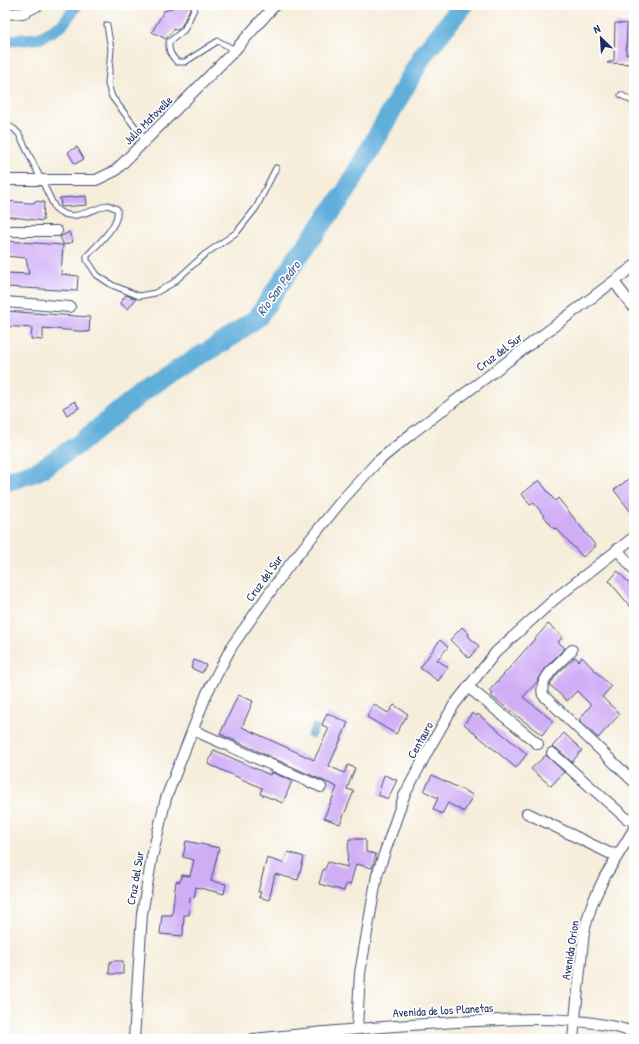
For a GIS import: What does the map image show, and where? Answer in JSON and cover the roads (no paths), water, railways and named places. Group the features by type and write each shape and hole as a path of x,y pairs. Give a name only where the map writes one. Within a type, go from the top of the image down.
{"street":[{"path":"5,14 23,12 39,5"},
{"name":"Julio Matovelle","path":"5,180 96,180 115,170 146,141 235,50 274,5"},
{"path":"5,231 57,231"},
{"name":"Cruz del Sur","path":"134,1039 142,914 152,857 166,798 207,693 232,646 287,568 343,499 377,462 411,434 634,266"},
{"path":"614,282 634,308"},
{"path":"5,302 70,307"},
{"name":"Centauro","path":"357,1028 360,973 377,875 404,796 430,747 454,705 496,652 524,626 617,549 634,537"},
{"path":"617,549 634,570"},
{"path":"572,650 545,679 541,688 543,695 634,782"},
{"path":"468,687 538,744"},
{"path":"193,730 321,787"},
{"path":"552,753 626,818 634,822"},
{"path":"527,813 609,853 617,854"},
{"name":"Avenida Orion","path":"573,1039 584,931 592,904 617,854 634,829"},
{"name":"Avenida de los Planetas","path":"253,1039 357,1028 528,1018 574,1020 634,1032"}],"lane":[{"path":"196,5 184,30 169,42 168,50 177,62 185,62 218,41 235,50"},
{"path":"107,25 111,49 109,90 112,97 146,141"},
{"path":"621,95 634,102"},
{"path":"5,124 19,134 56,208 61,214 68,216 82,215 108,205 117,209 118,213 114,225 87,256 87,260 97,275 122,290 139,296 154,293 173,283 183,276 197,260 237,232 256,208 276,168"}],"water":[{"path":"313,724 319,726 313,738 307,736"}],"waterway":[{"path":"5,41 40,38 62,25 77,5"},
{"name":"Río San Pedro","path":"5,482 38,471 79,444 149,387 225,341 258,317 297,258 345,193 423,55 463,5"}]}
